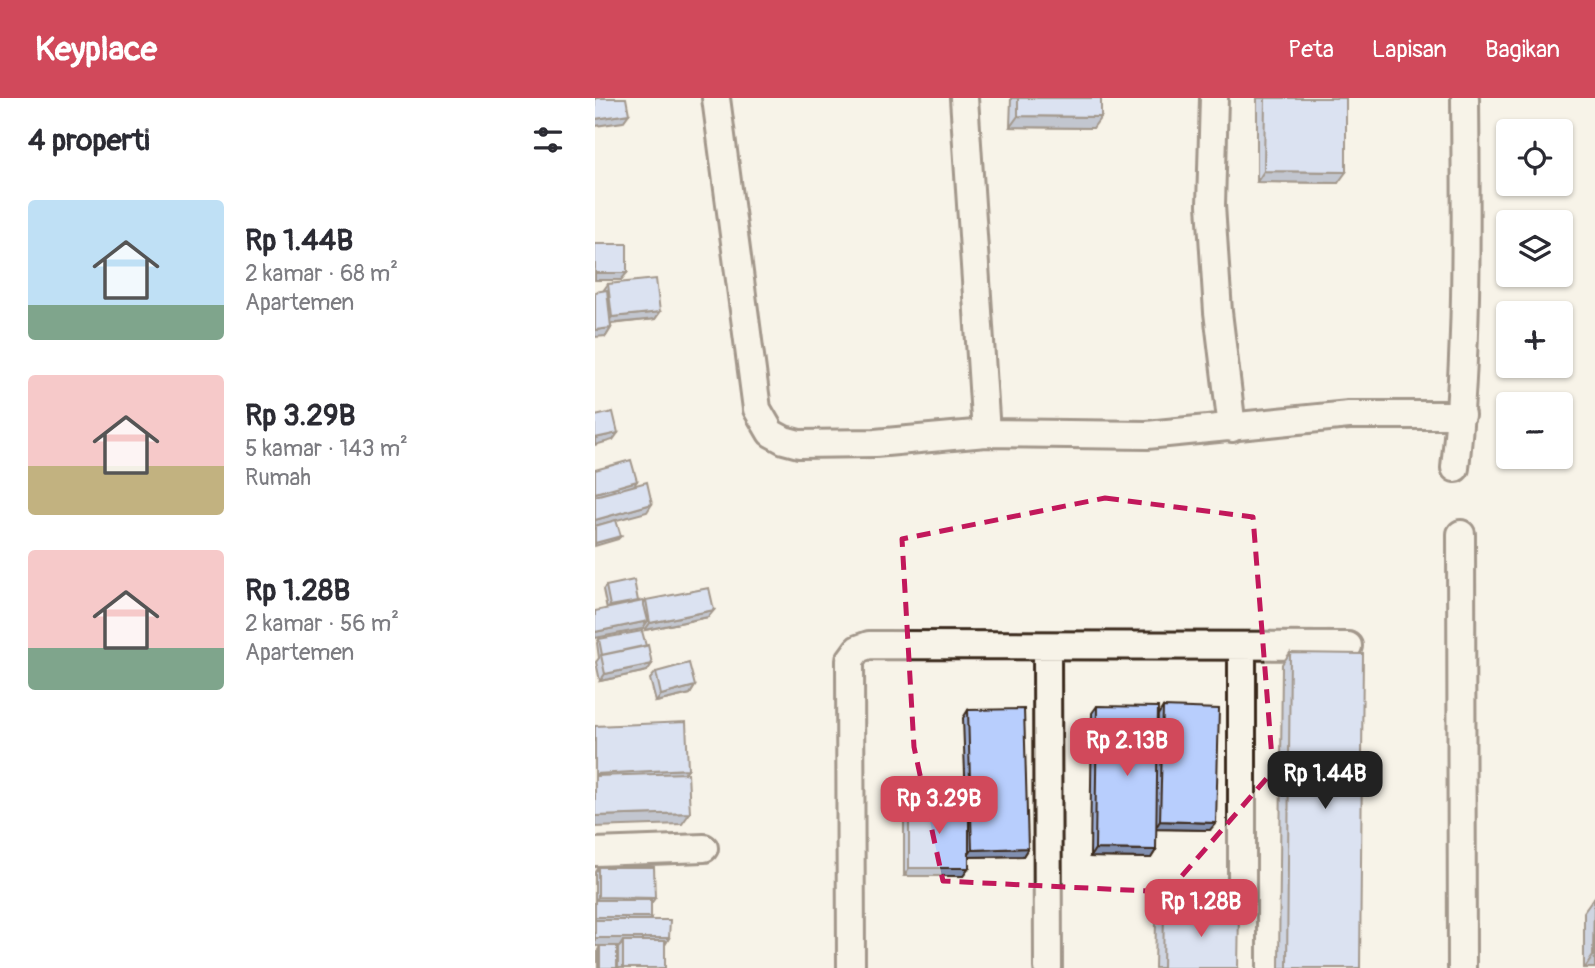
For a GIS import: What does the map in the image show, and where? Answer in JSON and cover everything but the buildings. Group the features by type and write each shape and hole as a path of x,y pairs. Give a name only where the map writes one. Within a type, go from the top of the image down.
{"street":[{"path":"716,98 757,409 772,432 784,440 799,444 875,443 986,433 1147,435 1349,415 1461,415"},
{"path":"964,98 986,433"},
{"path":"1214,98 1211,205 1218,312 1232,428"},
{"path":"1455,468 1461,415 1466,204 1465,98"},
{"path":"1461,534 1462,968"},
{"path":"851,968 850,660 853,652 869,645 1047,648 1348,646"},
{"path":"1242,647 1242,968"},
{"path":"1047,648 1048,968"},
{"path":"595,852 703,848"}],"highlighted area":[{"path":"1105,498 1253,517 1273,771 1168,892 943,881 914,747 902,539"}]}
